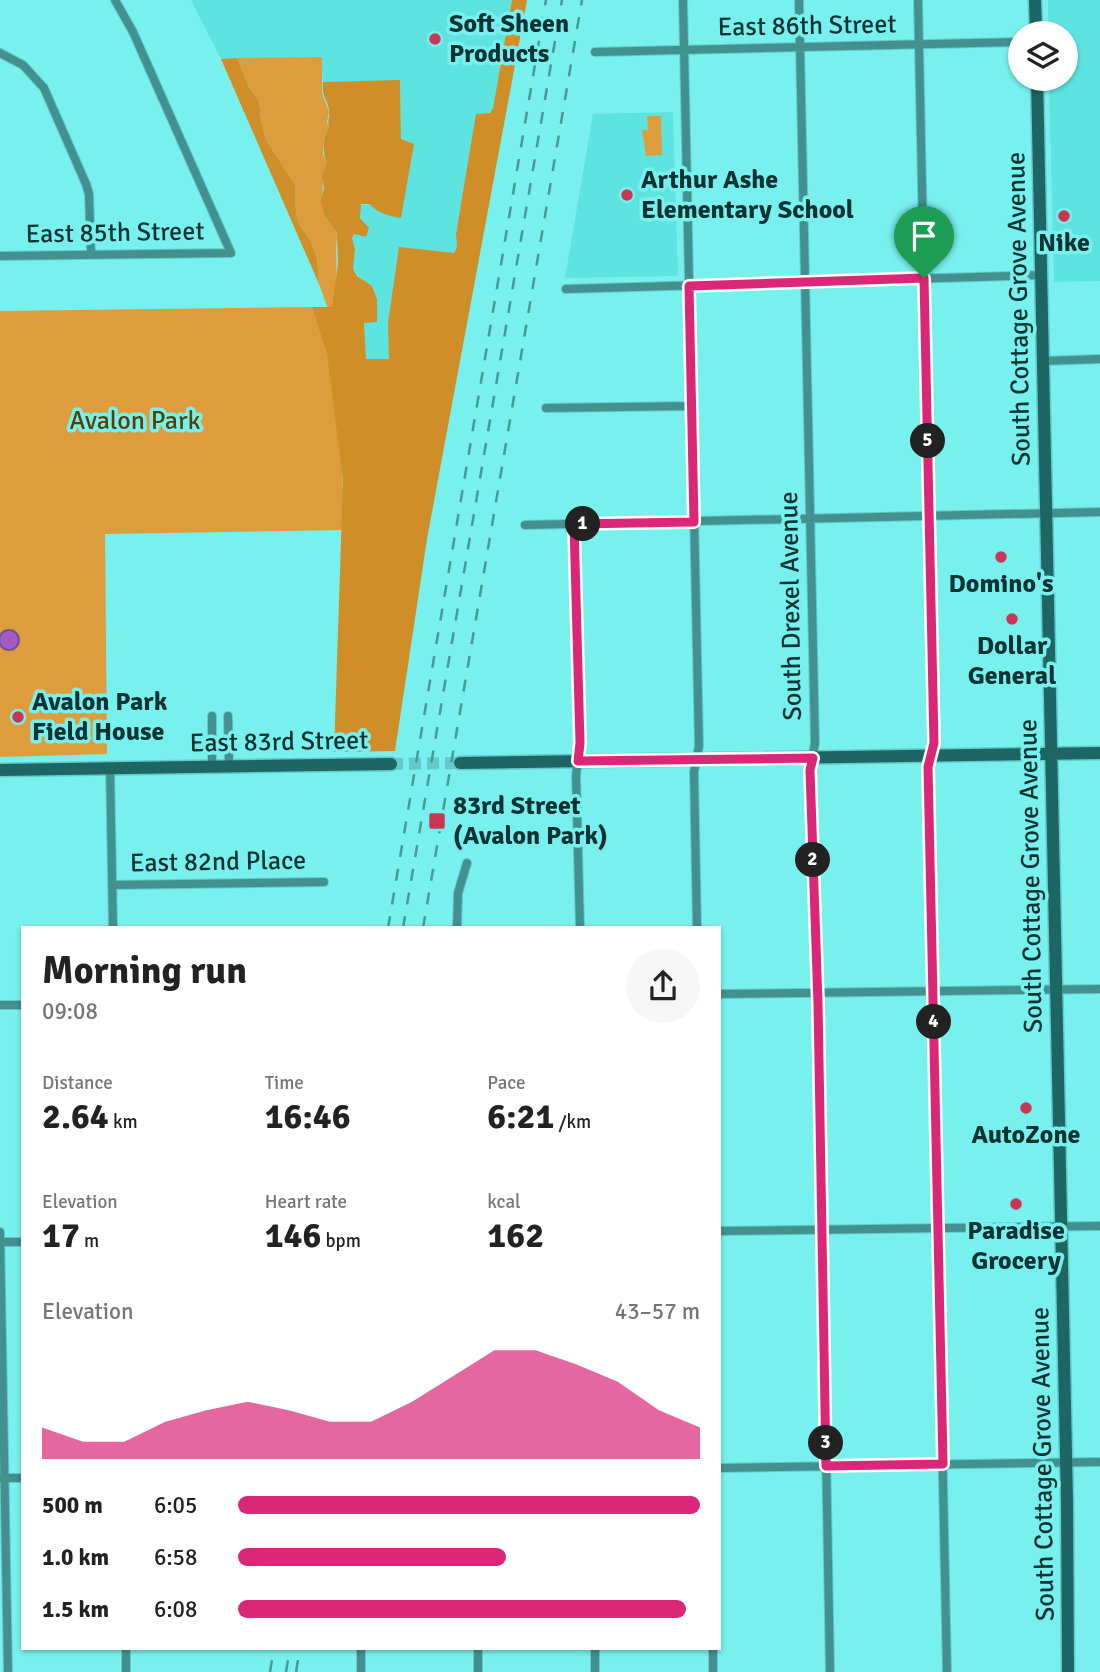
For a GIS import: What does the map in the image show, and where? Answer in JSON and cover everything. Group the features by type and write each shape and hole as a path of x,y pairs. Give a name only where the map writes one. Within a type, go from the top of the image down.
{"main road":[{"path":"1035,0 1036,21"},
{"name":"South Cottage Grove Avenue","path":"1037,91 1057,990 1068,1672"},
{"path":"460,763 1100,753"},
{"name":"East 83rd Street","path":"0,770 391,764"}],"street":[{"name":"East 85th Street","path":"0,256 231,253 133,32 115,0"},
{"path":"683,0 699,746 694,772 697,926"},
{"name":"South Drexel Avenue","path":"799,0 815,743 810,770 830,1672"},
{"path":"918,0 934,743 928,767 947,1672"},
{"name":"East 86th Street","path":"595,52 1008,42"},
{"path":"0,53 23,65 44,88 86,184 91,254"},
{"path":"566,289 1042,275"},
{"path":"1043,361 1100,359"},
{"path":"546,408 691,406"},
{"path":"525,526 1100,512"},
{"path":"574,524 580,743 576,776 580,926"},
{"path":"212,716 212,765"},
{"path":"228,716 229,765"},
{"path":"110,767 113,926"},
{"path":"457,926 458,893 467,863"},
{"name":"East 82nd Place","path":"112,885 324,882"},
{"path":"721,994 1100,989"},
{"path":"0,1005 21,1005"},
{"path":"721,1231 1100,1226"},
{"path":"0,1232 2,1478 8,1672"},
{"path":"0,1242 21,1242"},
{"path":"721,1468 1100,1462"},
{"path":"2,1478 21,1478"},
{"path":"126,1650 126,1672"},
{"path":"361,1650 361,1672"},
{"path":"478,1650 478,1672"},
{"path":"595,1650 596,1672"},
{"path":"713,1650 713,1672"}],"shaded area":[{"path":"191,0 512,0 493,108 485,114 456,234 457,247 454,253 390,305 389,359 366,360 362,280 353,269 355,249 352,238 354,234 366,237 359,212 360,205 371,204 394,217 401,139 400,81 323,82 321,57 221,59"},
{"path":"512,0 527,0 427,539 395,751 334,752 343,480 327,354 312,307 332,307 338,264 337,233 324,215 321,201 324,188 322,176 327,162 324,140 329,128 329,110 323,94 323,82 400,80 401,139 414,144 401,218 380,212 370,204 361,204 360,218 369,228 366,237 354,234 352,238 355,249 353,269 357,276 372,286 377,299 377,322 364,323 366,359 389,359 388,323 399,247 454,253 457,247 456,234 476,114 490,113 493,108"},
{"path":"1048,0 1100,0 1100,281 1054,282 1049,91 1078,91 1078,21 1048,21"},
{"path":"237,58 249,87 259,101 266,140 295,185 296,214 317,259 319,284 221,59"},
{"name":"Arthur Ashe Elementary School","path":"673,112 678,276 565,278 593,114"},
{"path":"9,630 16,633 19,640 16,647 9,650 2,647 -1,640 2,633"}],"green space":[{"path":"322,57 322,93 329,112 329,128 323,144 323,154 327,162 323,181 323,204 325,216 337,235 336,286 332,307 328,309 319,284 317,259 296,214 295,185 266,140 259,101 249,87 237,58"},
{"path":"647,116 661,116 662,155 646,156 642,130 648,130"},
{"name":"Avalon Park","path":"312,307 327,353 336,397 342,464 343,530 105,534 107,754 0,757 0,311"}],"tunnel":[{"path":"391,764 460,763"}],"railway":[{"path":"388,926 546,0"},
{"path":"403,926 562,0"},
{"path":"423,926 582,0"},
{"path":"270,1672 274,1650"},
{"path":"286,1672 290,1650"},
{"path":"296,1672 300,1650"}],"place":[{"name":"Soft Sheen Products","path":"435,39"},
{"name":"Arthur Ashe Elementary School","path":"627,195"},
{"name":"Nike","path":"1064,216"},
{"name":"Domino's","path":"1001,557"},
{"name":"Dollar General","path":"1012,619"},
{"name":"Avalon Park Field House","path":"18,717"},
{"name":"83rd Street (Avalon Park)","path":"437,821"},
{"name":"AutoZone","path":"1026,1108"},
{"name":"Paradise Grocery","path":"1016,1204"}],"route":[{"path":"924,278 934,743 928,767 943,1464 826,1466 818,1004 810,770 813,758 578,761 580,743 574,524 694,522 689,286 924,278"}]}
